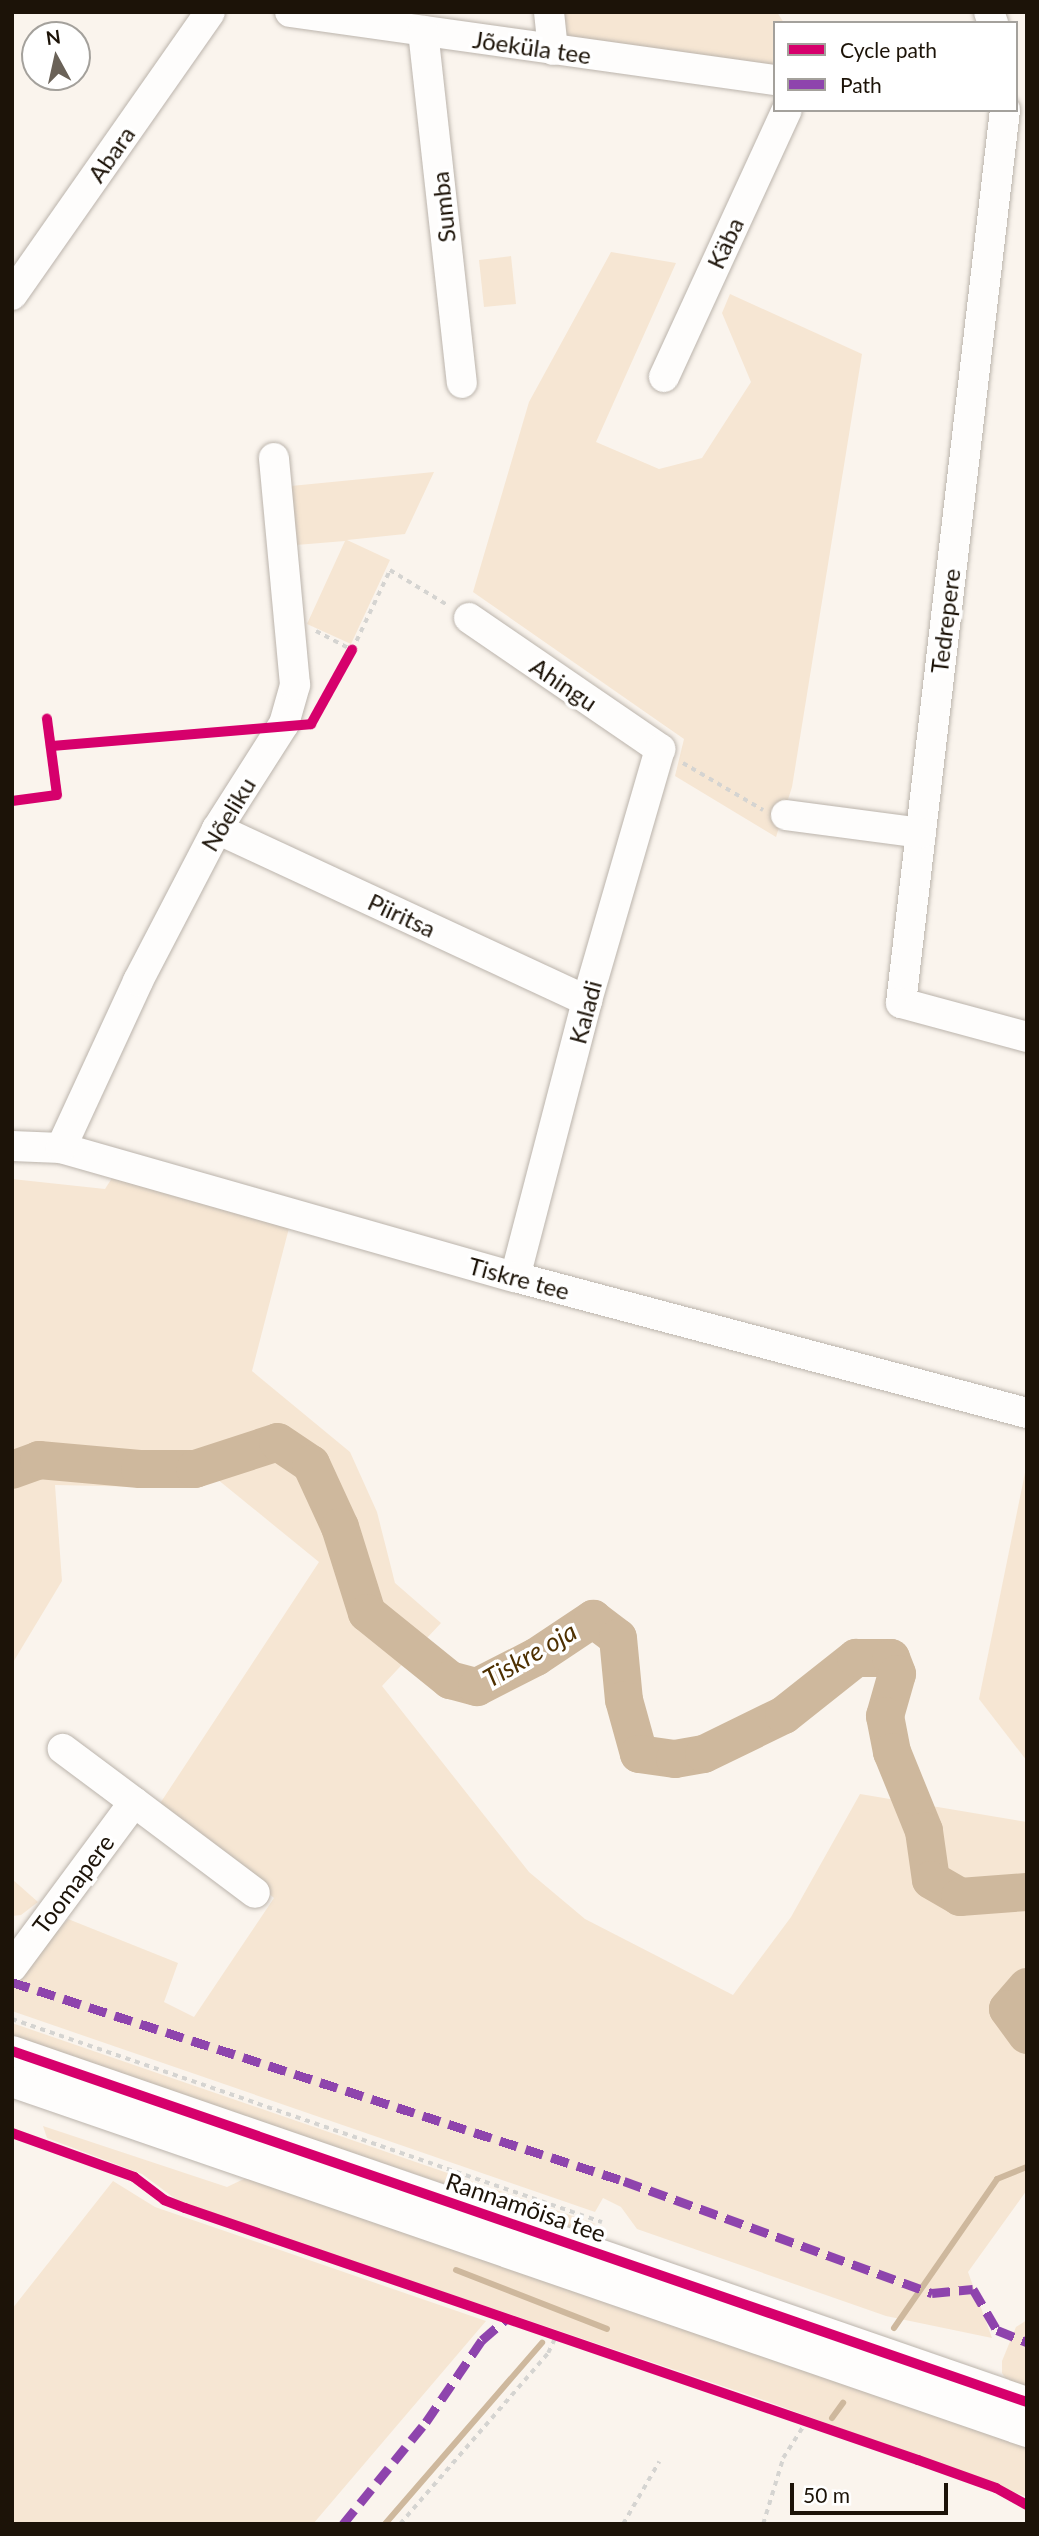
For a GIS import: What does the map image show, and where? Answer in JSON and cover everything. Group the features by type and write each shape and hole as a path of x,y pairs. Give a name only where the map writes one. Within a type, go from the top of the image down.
{"street":[{"name":"Abara","path":"12,295 209,12"},
{"name":"Jõeküla tee","path":"290,12 773,80"},
{"path":"549,12 553,50"},
{"name":"Sumba","path":"423,31 463,383"},
{"name":"Käba","path":"664,377 786,112"},
{"name":"Tedrepere","path":"1004,112 901,1003 1027,1037"},
{"name":"Nõeliku","path":"61,1148 138,981 217,829 284,724 295,685 274,458"},
{"name":"Ahingu","path":"469,618 660,749"},
{"name":"Kaladi","path":"515,1277 587,1001 660,749"},
{"path":"786,815 921,833"},
{"name":"Piiritsa","path":"217,829 587,1001"},
{"name":"Tiskre tee","path":"12,1146 61,1148 515,1277 1026,1404"},
{"path":"63,1749 255,1894"},
{"name":"Toomapere","path":"12,1967 134,1802"},
{"name":"Rannamõisa tee","path":"12,2051 1027,2402"},
{"name":"Rannamõisa tee","path":"12,2082 1027,2432"}],"path":[{"path":"346,660 390,570 469,618"},
{"path":"289,617 352,650"},
{"path":"660,749 758,809 786,815"},
{"path":"12,2019 603,2222"},
{"path":"544,2332 570,2341"},
{"path":"400,2524 548,2353 556,2336"},
{"path":"792,2417 818,2426"},
{"path":"763,2524 783,2458 806,2422"},
{"path":"623,2524 659,2462"}],"shaded area":[{"path":"555,12 777,12 783,21 773,21 773,68 563,39"},
{"path":"611,252 676,263 596,442 659,469 702,458 751,382 722,313 730,294 862,354 792,787 776,837 675,776 684,739 473,592 529,402"},
{"path":"511,256 516,304 484,307 479,260"},
{"path":"434,472 405,534 347,540 390,560 351,644 307,624 345,541 296,545 291,486"},
{"path":"112,1178 289,1228 252,1371 350,1452 377,1512 395,1583 441,1623 382,1686 529,1872 585,1919 733,1995 791,1917 860,1794 1027,1822 1027,2190 968,2272 992,2338 886,2316 637,2229 621,2207 603,2198 595,2212 12,2011 12,1988 19,1974 68,1919 178,1963 164,2002 194,2017 274,1898 159,1805 319,1562 217,1479 193,1488 55,1485 62,1581 12,1664 12,1179 105,1189"},
{"path":"1027,1463 1027,1761 979,1699"},
{"path":"12,1879 38,1902 21,1915 12,1916"},
{"path":"12,2023 596,2224 577,2229 12,2037"},
{"path":"43,2126 227,2187 248,2177 1027,2447 1027,2497 755,2397 181,2203 142,2174 47,2138"},
{"path":"113,2181 155,2207 486,2321 313,2524 12,2524 12,2309"},
{"path":"1027,2320 1027,2389 1009,2383 1002,2373 1002,2361 1016,2327"}],"waterway":[{"name":"Tiskre oja","path":"12,1470 39,1460 140,1469 195,1469 278,1442 311,1464 340,1527 367,1613 450,1680 477,1687 536,1657 593,1619 618,1638 624,1700 639,1754 675,1759 704,1754 784,1715 856,1658 891,1658 897,1674 885,1716 892,1752 924,1831 931,1880 960,1897 1027,1892"},
{"name":"Tiskre oja","path":"1027,1987 1008,2009 1027,2035"},
{"path":"894,2328 997,2179 1027,2167"},
{"path":"456,2270 607,2329"},
{"path":"385,2524 542,2343"},
{"path":"832,2418 843,2403"}],"marked path":[{"path":"12,1982 624,2181 932,2293 973,2289 997,2330 1027,2342"},
{"path":"343,2524 426,2422 482,2340 506,2319"}],"cycle path":[{"path":"51,746 311,724 352,650"},
{"path":"12,801 57,795 47,719"},
{"path":"12,2051 1027,2402"},
{"path":"12,2133 134,2177 164,2200 185,2208 918,2460 996,2488 1027,2505"}]}
